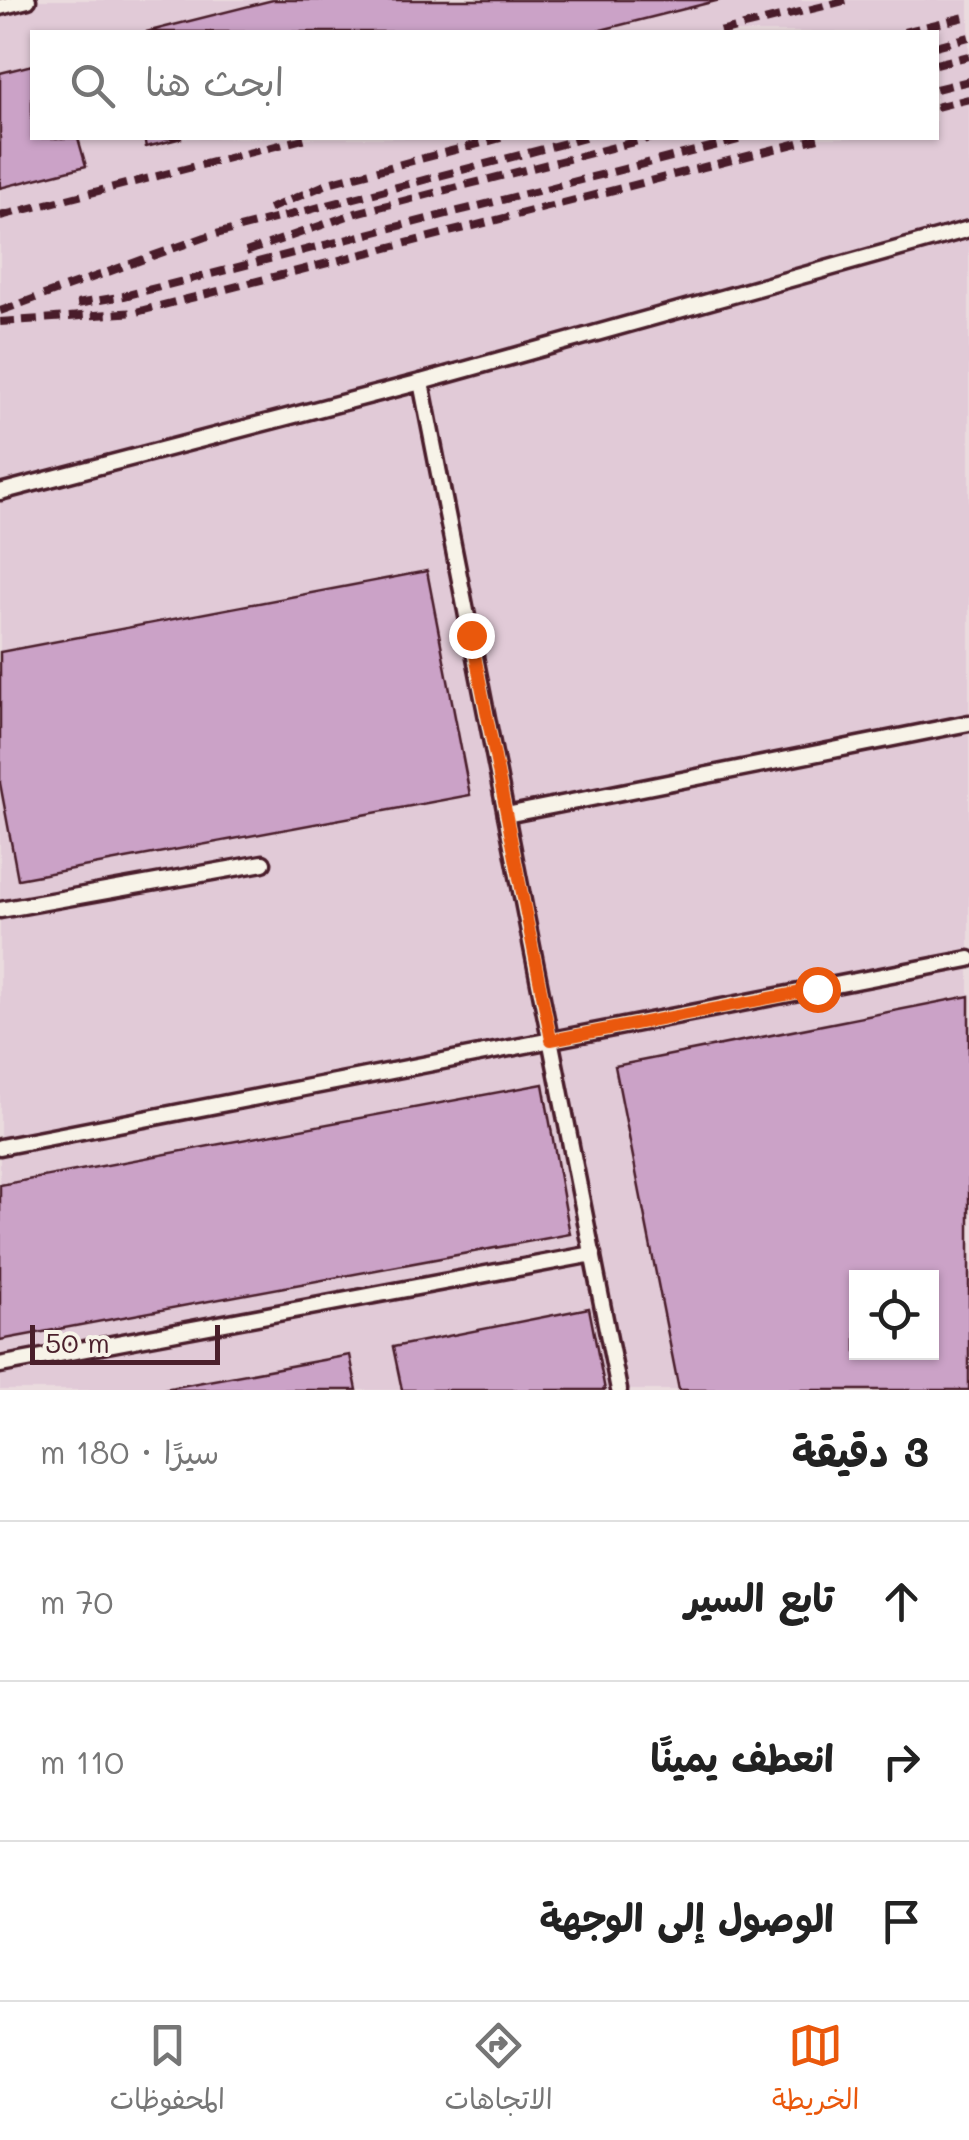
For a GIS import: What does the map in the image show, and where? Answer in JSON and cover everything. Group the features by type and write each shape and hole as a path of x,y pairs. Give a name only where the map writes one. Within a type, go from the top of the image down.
{"lane":[{"path":"0,7 28,0"},
{"path":"0,492 421,382 969,229"},
{"path":"421,382 620,1390"},
{"path":"506,815 969,723"},
{"path":"0,910 263,863"},
{"path":"0,1147 969,959"},
{"path":"0,1365 593,1254"}],"shaded area":[{"path":"0,0 969,0 969,1390 0,1390"}],"building":[{"path":"273,0 720,0 601,30 154,30"},
{"path":"30,66 30,140 79,140 86,166 0,188 0,73"},
{"path":"144,140 174,140 146,147"},
{"path":"427,571 470,795 18,879 0,783 0,652"},
{"path":"969,996 969,1390 679,1390 615,1066"},
{"path":"543,1084 570,1234 0,1340 0,1185"},
{"path":"589,1308 605,1390 402,1390 393,1347"},
{"path":"350,1355 357,1390 159,1390"}],"railway":[{"path":"728,30 848,0"},
{"path":"912,30 969,16"},
{"path":"939,45 969,37"},
{"path":"939,63 969,56"},
{"path":"939,88 969,81"},
{"path":"939,106 969,99"},
{"path":"0,216 299,140"},
{"path":"269,209 332,182 493,140"},
{"path":"0,311 205,237 577,140"},
{"path":"246,252 356,213 642,140"},
{"path":"77,304 124,296 738,140"},
{"path":"0,322 136,312 810,140"}],"route":[{"path":"471,635 551,1040 817,989"}]}
